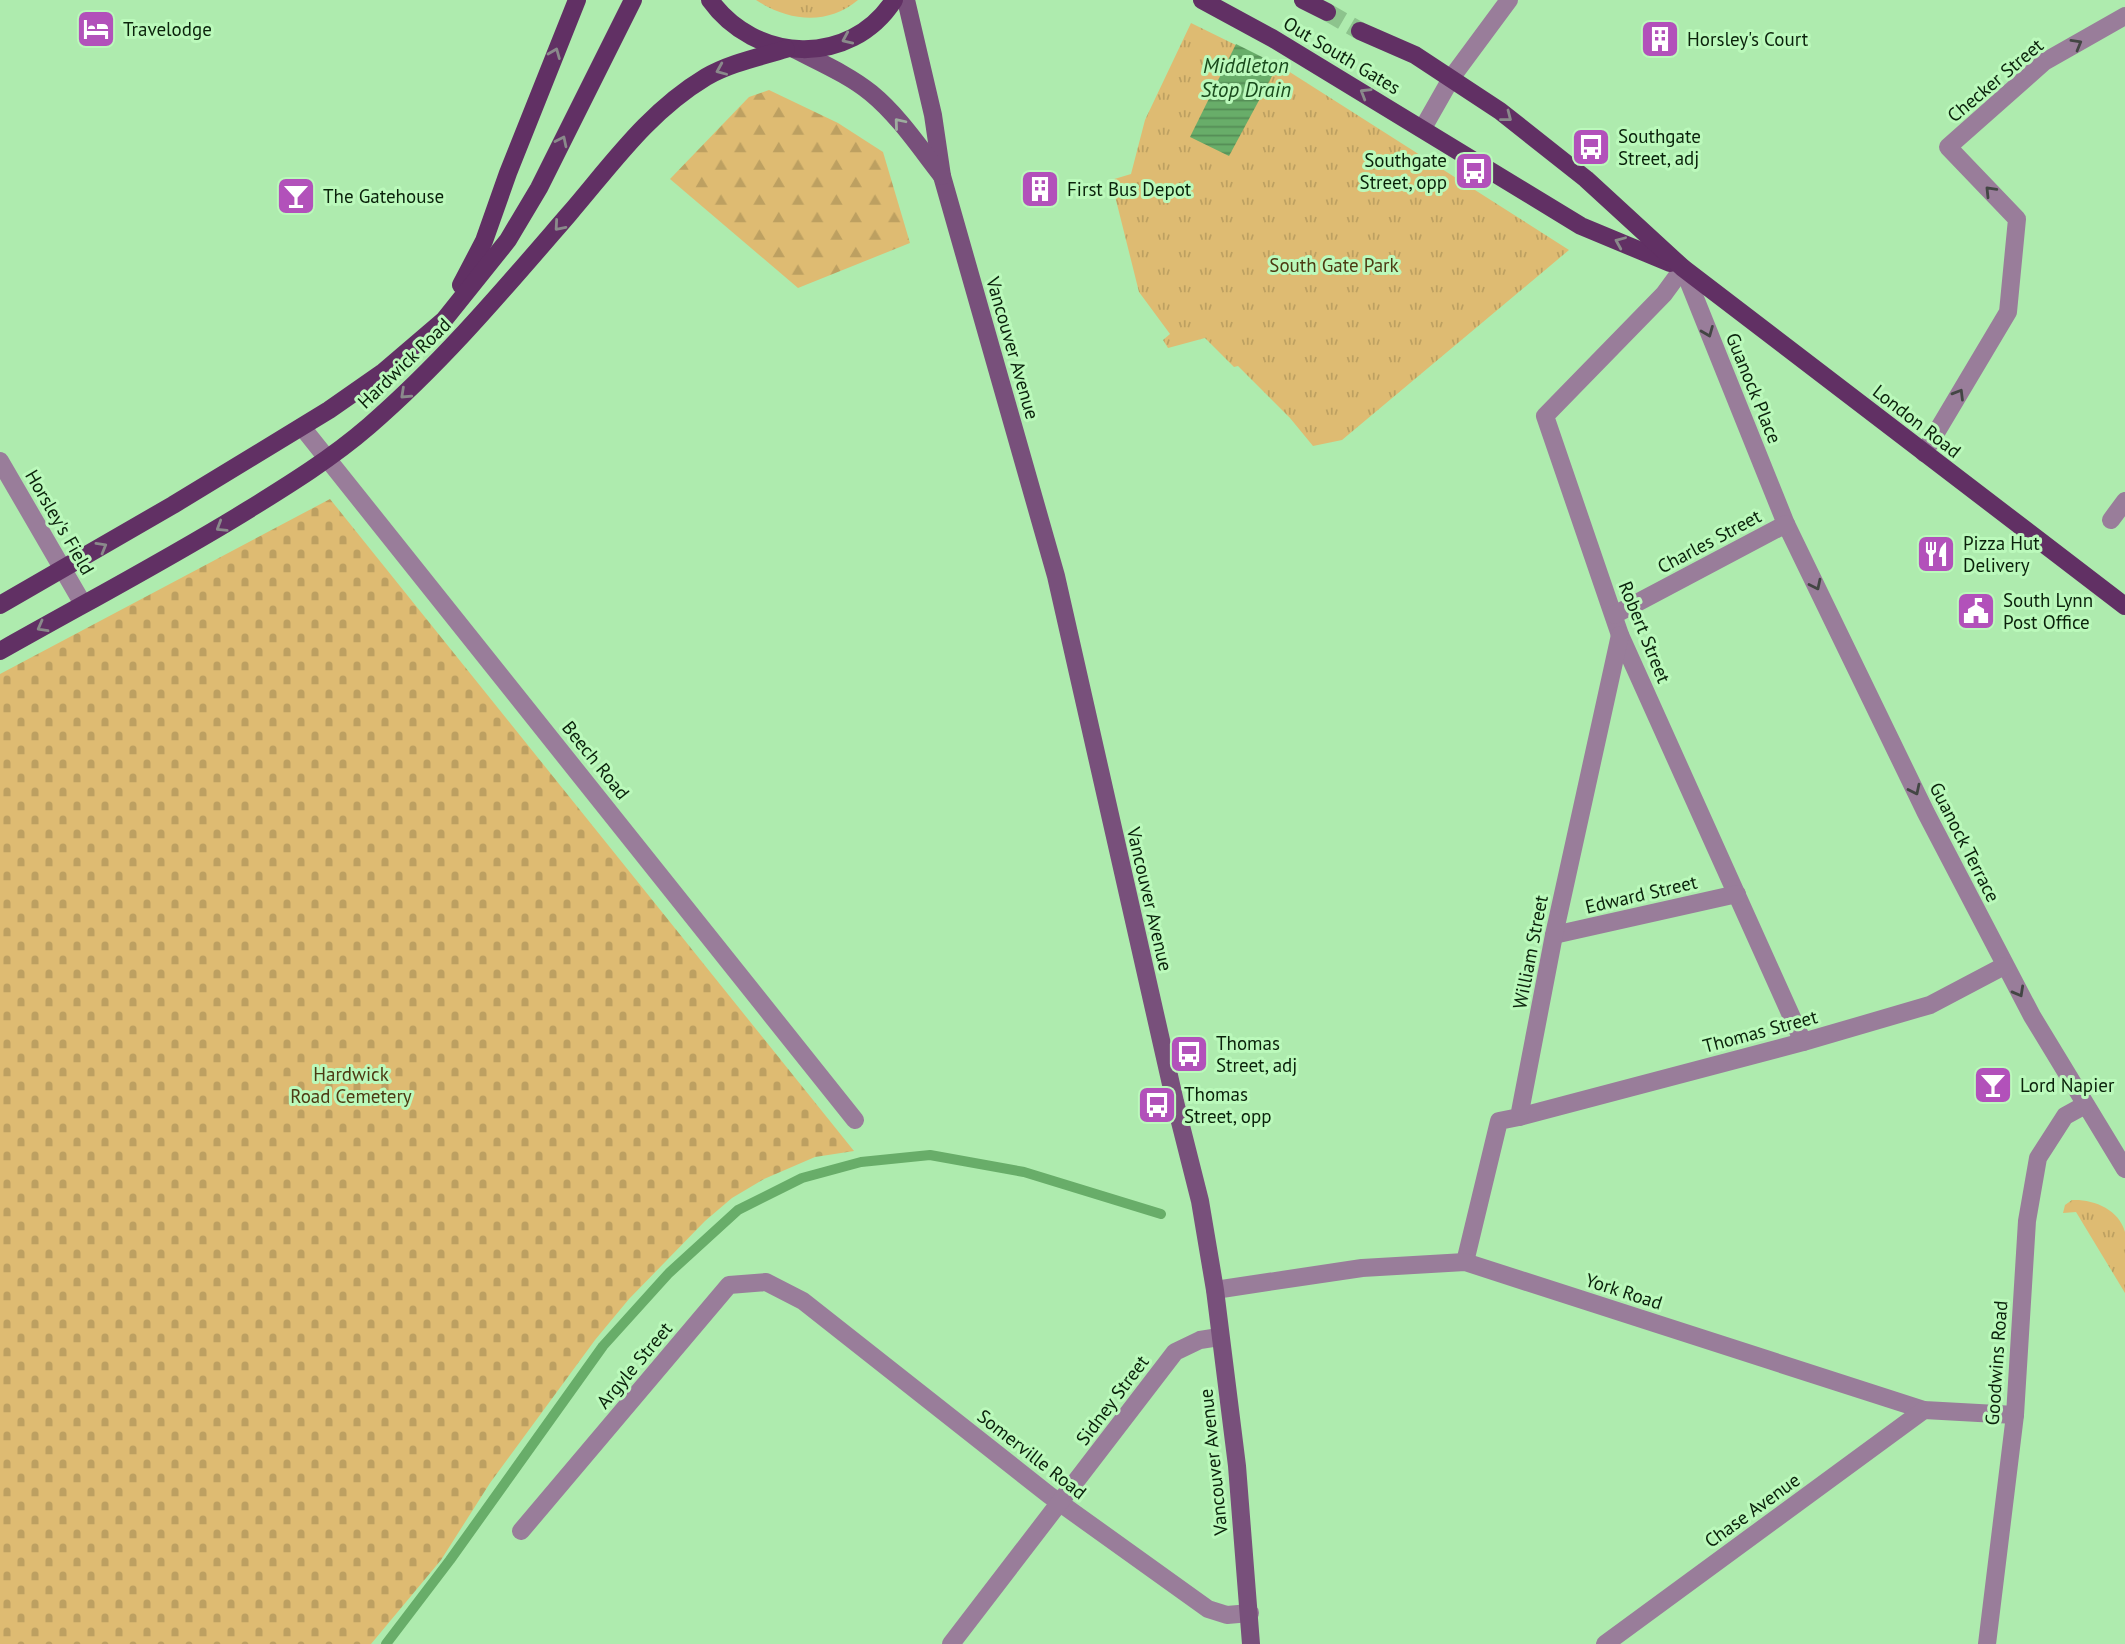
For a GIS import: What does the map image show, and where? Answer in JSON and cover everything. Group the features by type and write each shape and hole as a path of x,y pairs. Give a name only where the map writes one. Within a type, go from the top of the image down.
{"main road":[{"name":"Hardwick Road","path":"444,320 484,241 577,0"},
{"name":"Hardwick Road","path":"0,605 302,427 373,380 444,320 508,240 533,199 633,0"},
{"path":"710,0 733,26 747,35 771,46 791,49"},
{"name":"Hardwick Road","path":"0,651 178,554 295,481 368,427 470,329 614,158 654,117 707,76 738,63 791,49 818,48 840,43 877,20 894,0"},
{"name":"Vancouver Avenue","path":"906,0 933,115 942,176 1056,576 1175,1102 1200,1200 1215,1290 1237,1466 1251,1644"},
{"name":"Out South Gates","path":"1202,0 1272,37 1423,128"},
{"name":"Out South Gates","path":"1303,0 1327,12"},
{"name":"Out South Gates","path":"1360,31 1415,55 1452,77"},
{"name":"Vancouver Avenue","path":"791,49 847,77 870,92 896,118 942,176"},
{"name":"London Road","path":"1452,77 1586,179 1683,268 2125,606"},
{"name":"London Road","path":"1423,128 1581,226 1683,268"}],"street":[{"path":"1423,128 1452,77 1508,0"},
{"name":"Checker Street","path":"1924,453 2008,312 2017,219 1948,147 2044,62 2125,16"},
{"name":"Guanock Place","path":"1683,268 1786,524"},
{"name":"Robert Street","path":"1683,268 1664,294 1545,416 1620,635 1803,1042"},
{"name":"Beech Road","path":"302,427 855,1120"},
{"name":"Horsley's Field","path":"0,461 83,604"},
{"path":"2110,520 2125,501"},
{"name":"Charles Street","path":"1614,615 1786,524"},
{"name":"Guanock Terrace","path":"1786,524 1926,813 2004,966 2125,1169"},
{"name":"William Street","path":"1519,1117 1554,936 1620,635"},
{"name":"Edward Street","path":"1554,936 1737,894"},
{"name":"Thomas Street","path":"1519,1117 1803,1042 1930,1004 2004,966"},
{"name":"Goodwins Road","path":"1987,1644 2015,1415 2026,1221 2038,1158 2066,1116 2085,1105"},
{"path":"1465,1262 1499,1121 1519,1117"},
{"name":"York Road","path":"1215,1290 1362,1268 1465,1262 1924,1410 2015,1415"},
{"name":"Argyle Street","path":"521,1531 729,1285 766,1282 803,1301"},
{"name":"Somerville Road","path":"803,1301 1060,1503 1208,1609 1227,1615 1250,1613"},
{"name":"Sidney Street","path":"951,1644 1175,1352 1200,1340 1219,1337"},
{"name":"Chase Avenue","path":"1605,1644 1924,1410"}],"green space":[{"path":"756,0 858,0 833,14 807,18 781,13"},
{"name":"South Gate Park","path":"1191,23 1285,69 1569,250 1342,440 1313,446 1290,418 1238,366 1234,367 1205,338 1168,348 1163,340 1170,334 1139,292 1111,180 1131,174 1145,120"},
{"path":"769,90 838,123 883,152 910,243 798,288 670,179 749,97"},
{"name":"Hardwick Road Cemetery","path":"330,499 854,1151 815,1157 764,1179 732,1198 705,1221 629,1299 595,1340 490,1483 441,1560 371,1644 0,1644 0,674"},
{"path":"2072,1200 2088,1201 2104,1207 2122,1224 2125,1232 2125,1293 2076,1212 2063,1213 2065,1205"}],"water":[{"name":"Middleton Stop Drain","path":"1236,44 1278,65 1229,156 1190,137"}],"waterway":[{"path":"386,1644 450,1560 603,1346 669,1273 738,1210 802,1178 861,1162 930,1155 1024,1172 1161,1214"}],"tunnel":[{"path":"1327,12 1360,31"}],"place":[{"name":"Travelodge","path":"96,29"},
{"name":"Horsley's Court","path":"1660,39"},
{"name":"Southgate Street, adj","path":"1591,147"},
{"name":"Southgate Street, opp","path":"1474,171"},
{"name":"First Bus Depot","path":"1040,189"},
{"name":"The Gatehouse","path":"296,196"},
{"name":"Pizza Hut Delivery","path":"1936,554"},
{"name":"South Lynn Post Office","path":"1976,611"},
{"name":"Thomas Street, adj","path":"1189,1054"},
{"name":"Lord Napier","path":"1993,1085"},
{"name":"Thomas Street, opp","path":"1157,1105"}]}
